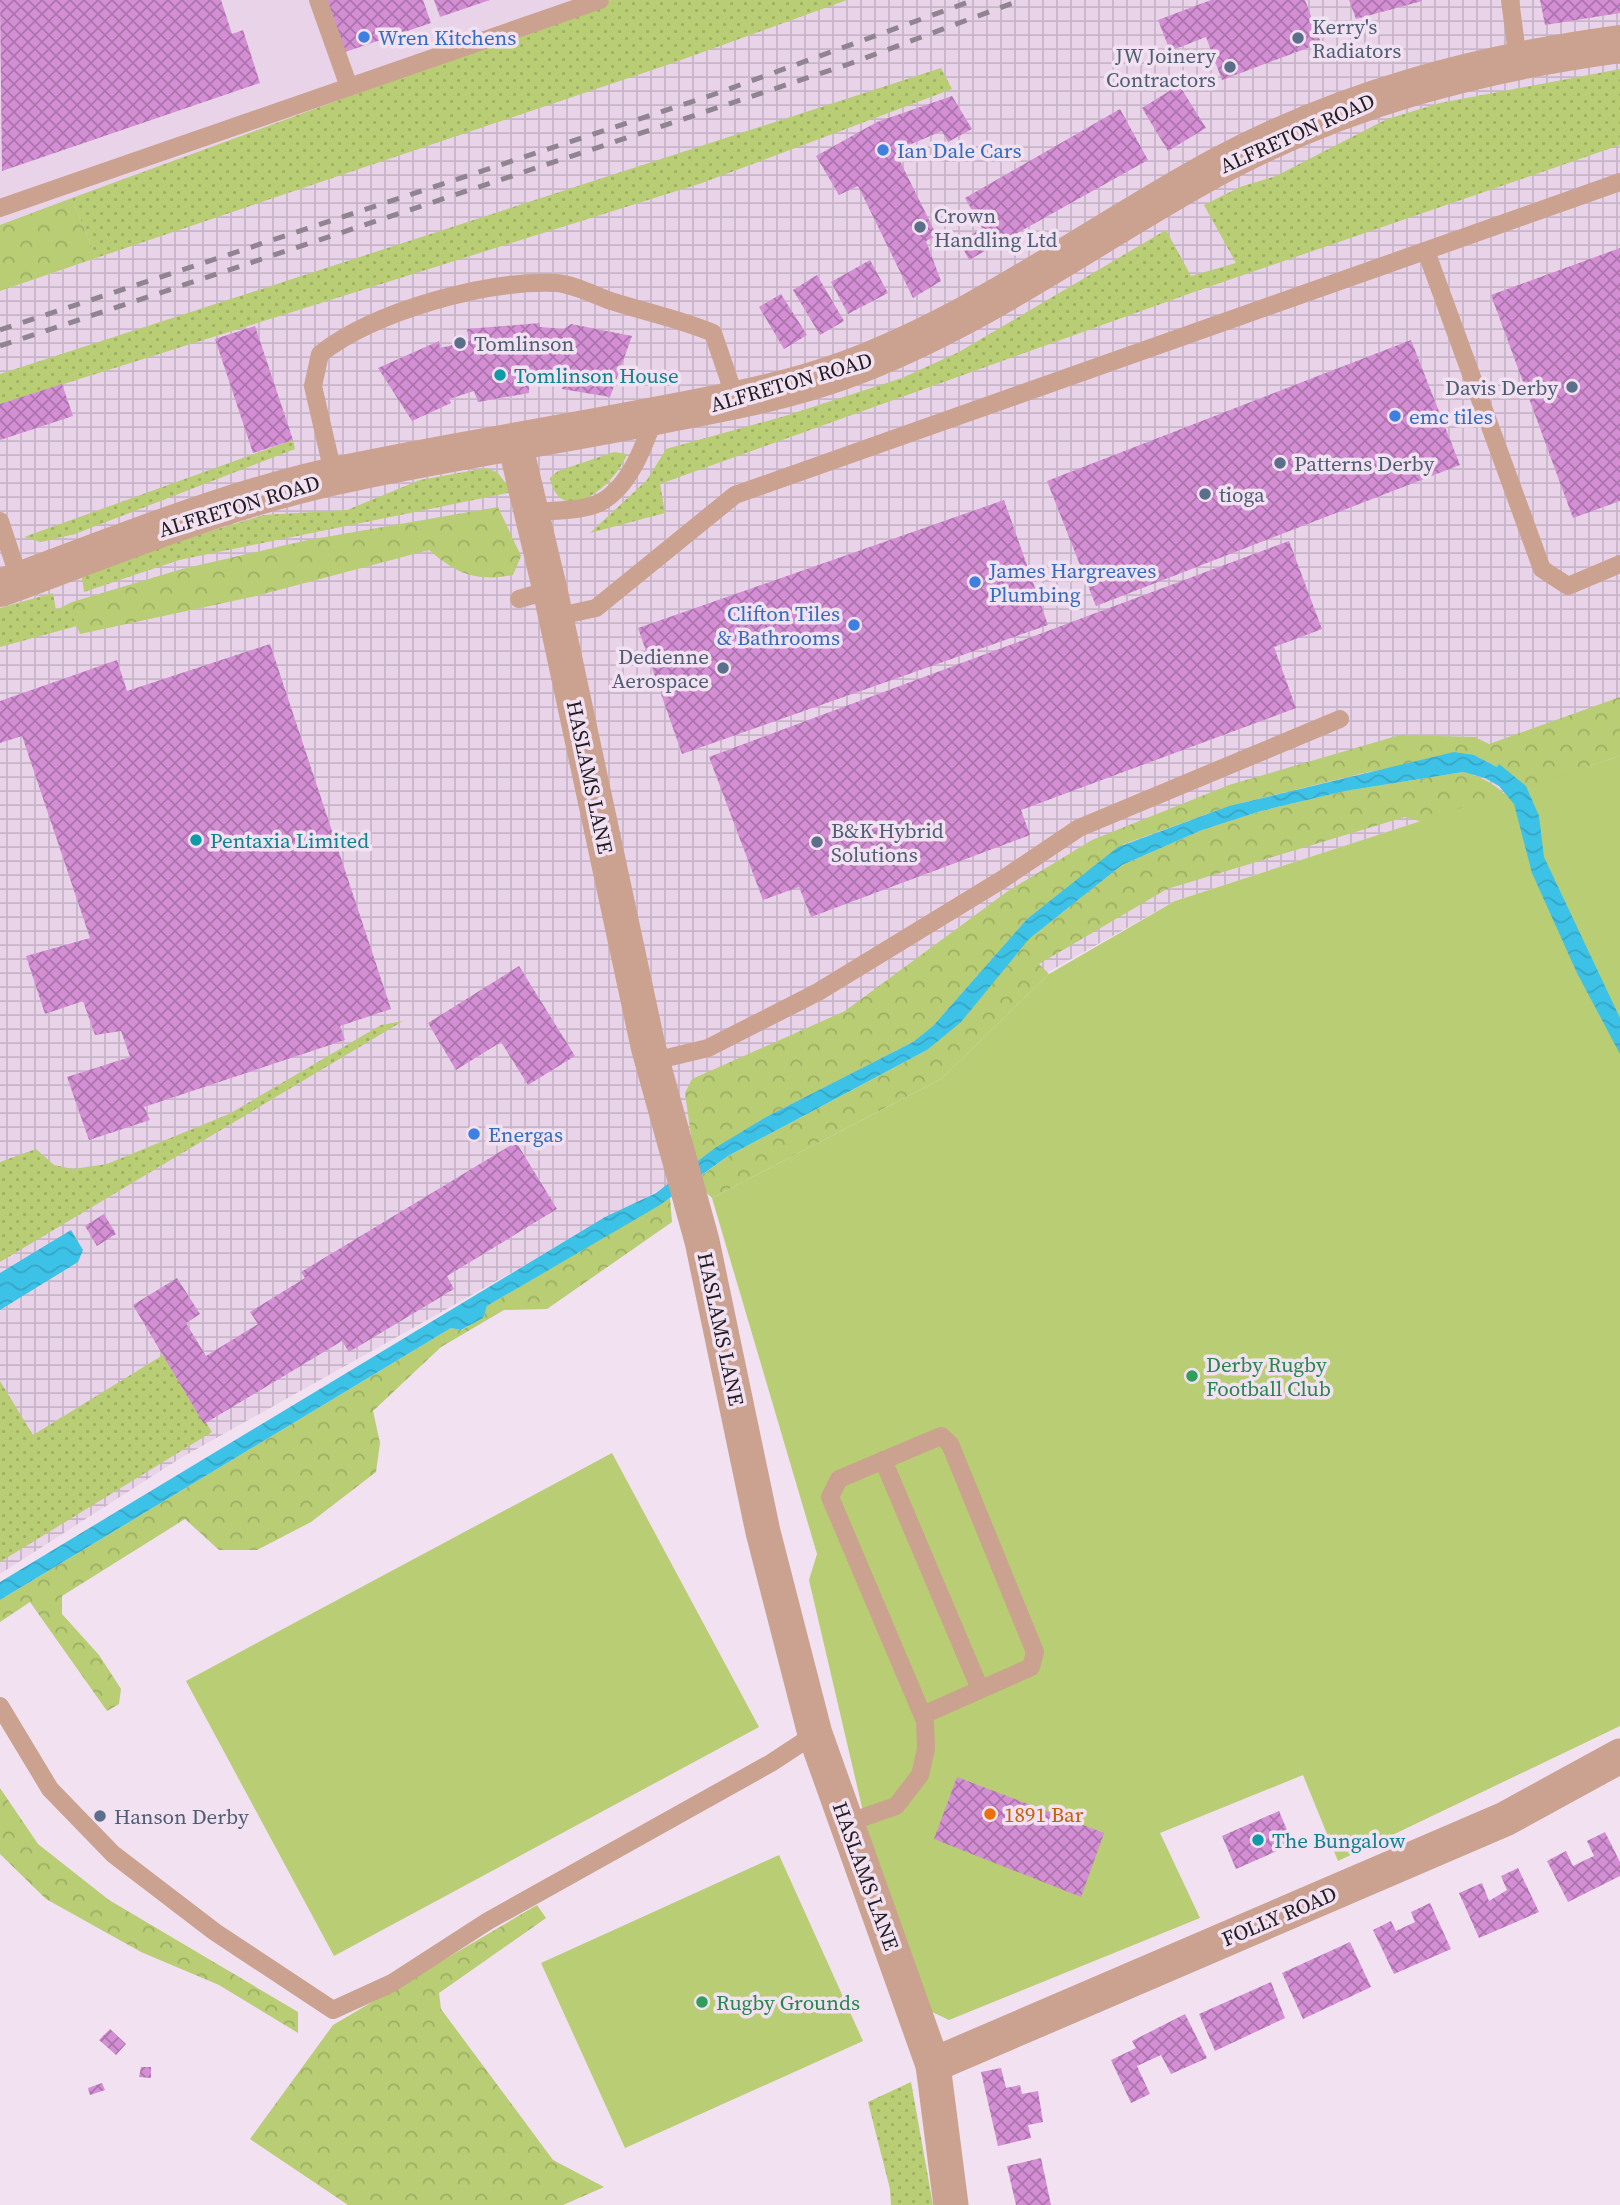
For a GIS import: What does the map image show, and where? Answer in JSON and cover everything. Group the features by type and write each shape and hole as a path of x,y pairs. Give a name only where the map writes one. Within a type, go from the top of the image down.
{"street":[{"name":"ALFRETON ROAD","path":"10,584 229,506 334,477 736,400 841,372 918,342 974,313 1218,167 1303,126 1402,88 1518,61 1620,44"},
{"name":"HASLAMS LANE","path":"515,444 531,512 542,602 673,1137 702,1241 763,1532 815,1734 933,2065 951,2205"},
{"name":"FOLLY ROAD","path":"933,2065 1505,1819 1620,1756"}],"lane":[{"path":"318,0 349,87"},
{"path":"0,208 600,0"},
{"path":"1510,0 1518,61"},
{"path":"542,602 596,608 735,495 1620,182"},
{"path":"1426,251 1542,569 1568,586 1620,564"},
{"path":"334,477 313,386 320,354 334,343 377,322 449,296 481,290 558,283 713,333 736,400"},
{"path":"531,512 600,502 621,485 643,450 655,416"},
{"path":"0,521 10,584"},
{"path":"654,1061 708,1048 818,992 1003,879 1079,828 1340,719"},
{"path":"847,1823 896,1806 920,1775 926,1749 923,1715 830,1497 839,1479 941,1436 950,1444 1035,1652 1031,1667 923,1715"},
{"path":"883,1460 980,1689"},
{"path":"0,1706 50,1788 113,1854 215,1932 333,2010 392,1983 488,1921 771,1763 815,1734"}],"shaded area":[{"path":"0,0 748,0 96,258 0,291"},
{"path":"748,0 1620,0 1620,756 1175,901 179,1459 0,1574 0,291 96,258"}],"green space":[{"path":"611,0 847,0 670,64 96,258 72,198"},
{"path":"941,68 952,89 702,183 0,404 0,374"},
{"path":"1620,69 1620,145 1194,292 660,484 665,513 590,533 647,480 666,449 785,416 902,378 959,352 1166,230 1191,276 1236,263 1204,205 1240,187 1276,176 1387,119 1440,103"},
{"path":"72,198 96,258 0,291 0,225"},
{"path":"293,440 295,449 75,534 41,542 24,537"},
{"path":"614,452 627,454 612,477 589,497 565,501 556,493 550,478 558,471"},
{"path":"486,468 497,472 513,492 179,560 84,592 82,578 103,563 264,515 347,510 420,480"},
{"path":"498,507 521,556 513,575 488,577 468,574 449,565 429,550 256,596 80,634 72,615 72,602 182,569 308,540"},
{"path":"53,593 56,610 72,602 77,626 0,647 0,608"},
{"path":"1620,697 1620,756 1586,767 1620,1018 1499,765 1497,767 1474,755 1368,772 1229,806 1124,844 1027,919 933,1026 913,1042 766,1117 695,1163 685,1093 692,1079 845,1011 1008,891 1092,840 1229,785 1400,735 1475,737 1489,744"},
{"name":"Derby Rugby Football Club","path":"1620,756 1620,1726 1338,1861 1303,1775 1160,1833 1200,1918 949,2020 928,2010 868,1833 809,1580 817,1554 712,1198 941,1079 1049,974 1175,901"},
{"path":"1463,772 1491,784 1514,804 1461,833 1405,817 1167,889 1039,964 1049,974 941,1079 712,1198 694,1181 728,1156 927,1050 1029,939 1122,865 1202,830 1261,811 1345,791"},
{"path":"403,1021 0,1262 0,1162 36,1149 54,1165 73,1169 107,1164 229,1114 381,1025"},
{"path":"670,1198 672,1222 547,1309 504,1310 441,1347 373,1411 380,1443 376,1472 311,1522 257,1550 219,1550 185,1519 62,1596 62,1614 99,1655 121,1689 119,1704 107,1711 30,1602 0,1622 0,1600 451,1328 462,1330 482,1318 487,1306"},
{"path":"163,1355 212,1432 0,1562 0,1381 33,1435"},
{"path":"612,1453 759,1727 334,1956 186,1681"},
{"path":"0,1788 38,1844 109,1900 298,2012 298,2033 219,1985 141,1952 46,1899 0,1854"},
{"name":"Rugby Grounds","path":"779,1855 863,2041 625,2148 541,1963"},
{"path":"537,1905 546,1918 439,1993 441,2009 553,2160 604,2187 563,2205 348,2205 250,2139 333,2025"},
{"path":"911,2082 933,2205 891,2205 890,2189 868,2102"}],"water":[{"path":"1454,752 1474,755 1497,767 1499,764 1526,786 1539,816 1544,857 1620,1018 1620,1054 1577,973 1532,873 1514,804 1499,786 1485,778 1463,772 1345,791 1261,811 1202,830 1122,865 1029,939 961,1022 927,1050 728,1156 660,1205 487,1306 483,1318 461,1330 451,1328 0,1600 0,1582 605,1217 656,1193 715,1148 766,1117 913,1042 933,1026 1027,919 1118,847 1229,806"},
{"path":"71,1230 83,1250 78,1262 0,1310 0,1273"}],"building":[{"path":"0,0 221,0 232,34 243,30 260,83 2,171"},
{"name":"Wren Kitchens","path":"325,0 423,0 431,23 345,52"},
{"path":"434,0 490,0 440,17"},
{"path":"1211,0 1305,0 1321,43 1222,80 1206,37 1170,51 1158,20"},
{"path":"1349,0 1422,0 1422,1 1356,19"},
{"path":"1540,0 1620,0 1620,13 1545,25"},
{"path":"1179,85 1206,128 1168,151 1142,108"},
{"path":"952,96 972,129 948,142 942,131 895,151 937,236 926,241 941,281 913,298 858,186 839,195 816,156 877,122"},
{"path":"1120,109 1148,160 969,260 960,242 982,228 965,198"},
{"path":"1620,248 1620,501 1573,518 1491,295"},
{"path":"870,260 888,293 848,314 831,282"},
{"path":"817,275 844,321 820,335 793,290"},
{"path":"781,294 807,335 784,349 759,307"},
{"name":"Tomlinson House","path":"540,323 540,327 564,329 571,324 632,336 610,397 562,389 563,383 529,383 529,393 478,402 474,391 449,399 451,403 412,421 378,368 439,341 440,348 469,341 467,329"},
{"path":"255,326 293,440 253,453 215,339"},
{"path":"1411,340 1460,465 1096,606 1047,481"},
{"path":"62,384 73,416 0,440 0,404"},
{"path":"1004,500 1048,625 682,754 638,628"},
{"path":"1289,541 1322,629 1274,647 1296,708 1021,810 1030,835 811,917 799,887 763,900 709,757"},
{"name":"Pentaxia Limited","path":"270,644 391,1009 340,1026 345,1040 144,1107 150,1120 89,1140 67,1077 130,1057 121,1031 95,1035 83,1001 45,1014 26,956 90,938 22,736 0,743 0,701 117,660 127,691"},
{"path":"519,966 575,1056 528,1085 501,1042 456,1070 428,1023"},
{"path":"516,1142 557,1209 447,1276 454,1289 349,1352 342,1341 204,1424 133,1305 177,1278 200,1314 186,1323 206,1356 258,1324 250,1312 305,1278 301,1272"},
{"path":"104,1214 116,1234 97,1246 85,1226"},
{"path":"957,1777 1104,1833 1081,1897 934,1839"},
{"name":"The Bungalow","path":"1279,1811 1293,1844 1236,1869 1222,1836"},
{"path":"1605,1832 1620,1862 1620,1876 1568,1902 1547,1861 1566,1851 1573,1866 1594,1856 1587,1841"},
{"path":"1518,1868 1539,1912 1479,1938 1459,1893 1482,1883 1489,1901 1507,1890 1501,1876"},
{"path":"1430,1903 1451,1949 1394,1974 1373,1930 1391,1921 1396,1931 1415,1922 1411,1912"},
{"path":"1350,1942 1371,1987 1303,2019 1282,1973"},
{"path":"1271,1982 1285,2018 1215,2051 1199,2014"},
{"path":"1185,2014 1207,2058 1171,2074 1161,2055 1137,2066 1150,2094 1131,2103 1111,2060 1136,2048 1132,2041"},
{"path":"110,2029 126,2044 116,2055 99,2040"},
{"path":"141,2067 151,2067 151,2078 139,2077"},
{"path":"1001,2068 1006,2088 1020,2085 1022,2094 1038,2091 1043,2122 1028,2125 1031,2138 998,2146 981,2072"},
{"path":"102,2083 105,2090 90,2095 88,2088"},
{"path":"1041,2158 1051,2205 1016,2205 1007,2166"}],"railway":[{"path":"0,330 715,94 974,0"},
{"path":"0,346 849,64 1021,0"}],"place":[{"name":"Wren Kitchens","path":"364,37"},
{"name":"Kerry's Radiators","path":"1298,38"},
{"name":"JW Joinery Contractors","path":"1230,67"},
{"name":"Ian Dale Cars","path":"883,150"},
{"name":"Crown Handling Ltd","path":"920,227"},
{"name":"Tomlinson","path":"460,343"},
{"name":"Tomlinson House","path":"500,375"},
{"name":"Davis Derby","path":"1572,387"},
{"name":"emc tiles","path":"1395,416"},
{"name":"Patterns Derby","path":"1280,463"},
{"name":"tioga","path":"1205,494"},
{"name":"James Hargreaves Plumbing","path":"975,582"},
{"name":"Clifton Tiles & Bathrooms","path":"854,625"},
{"name":"Dedienne Aerospace","path":"723,668"},
{"name":"Pentaxia Limited","path":"196,840"},
{"name":"B&K Hybrid Solutions","path":"817,842"},
{"name":"Energas","path":"474,1134"},
{"name":"Derby Rugby Football Club","path":"1192,1376"},
{"name":"1891 Bar","path":"990,1814"},
{"name":"Hanson Derby","path":"100,1816"},
{"name":"The Bungalow","path":"1258,1840"},
{"name":"Rugby Grounds","path":"702,2002"}]}
